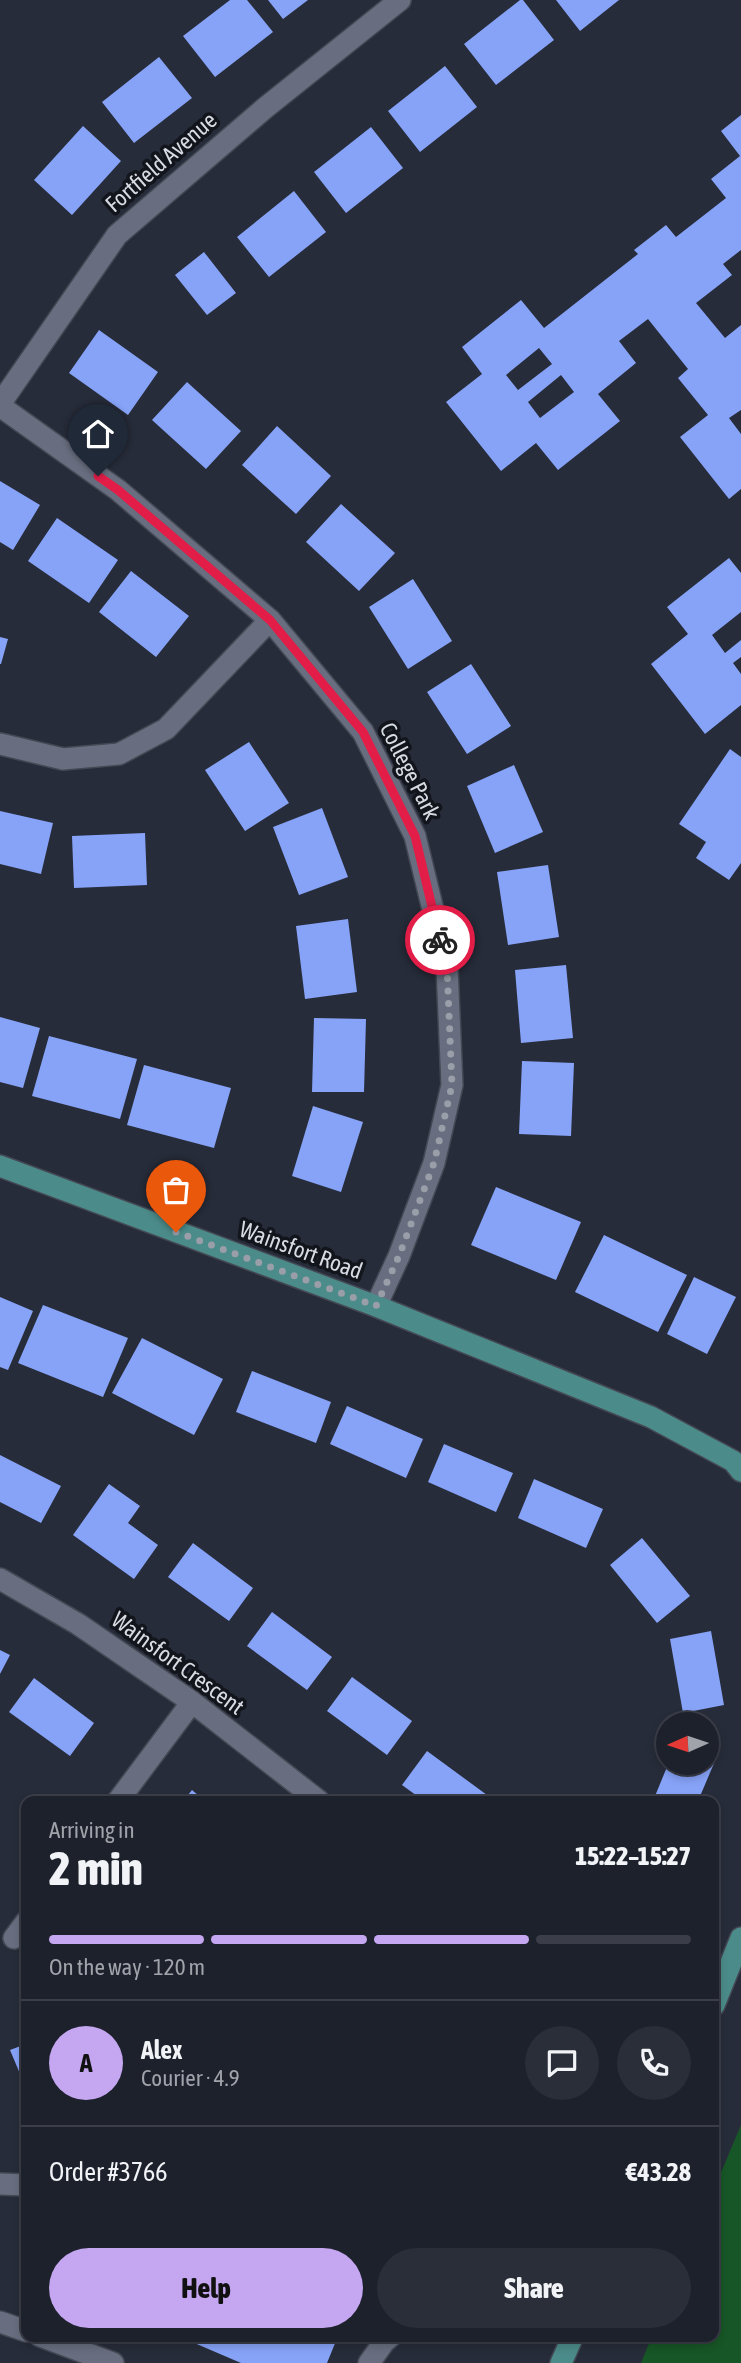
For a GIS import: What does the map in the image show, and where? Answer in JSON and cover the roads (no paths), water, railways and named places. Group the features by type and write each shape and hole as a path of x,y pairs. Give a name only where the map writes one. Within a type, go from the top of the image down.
{"main road":[{"name":"Wainsfort Road","path":"0,1166 376,1306 651,1417 738,1465"},
{"path":"719,1993 741,1938"},
{"path":"561,2363 570,2342"}],"street":[{"name":"Fortfield Avenue","path":"0,405 117,235 265,108 400,0"},
{"name":"College Park","path":"0,405 118,490 270,620 363,732 415,836 447,967 452,1085 434,1163 399,1256 376,1306"},
{"path":"0,744 63,758 119,754 166,729 270,620"},
{"name":"Wainsfort Crescent","path":"0,1579 78,1624 192,1702 312,1796"},
{"path":"122,1796 192,1702"},
{"path":"0,2184 21,2185"},
{"path":"0,2322 21,2329"},
{"path":"56,2342 113,2363"},
{"path":"369,2363 384,2342"}]}
